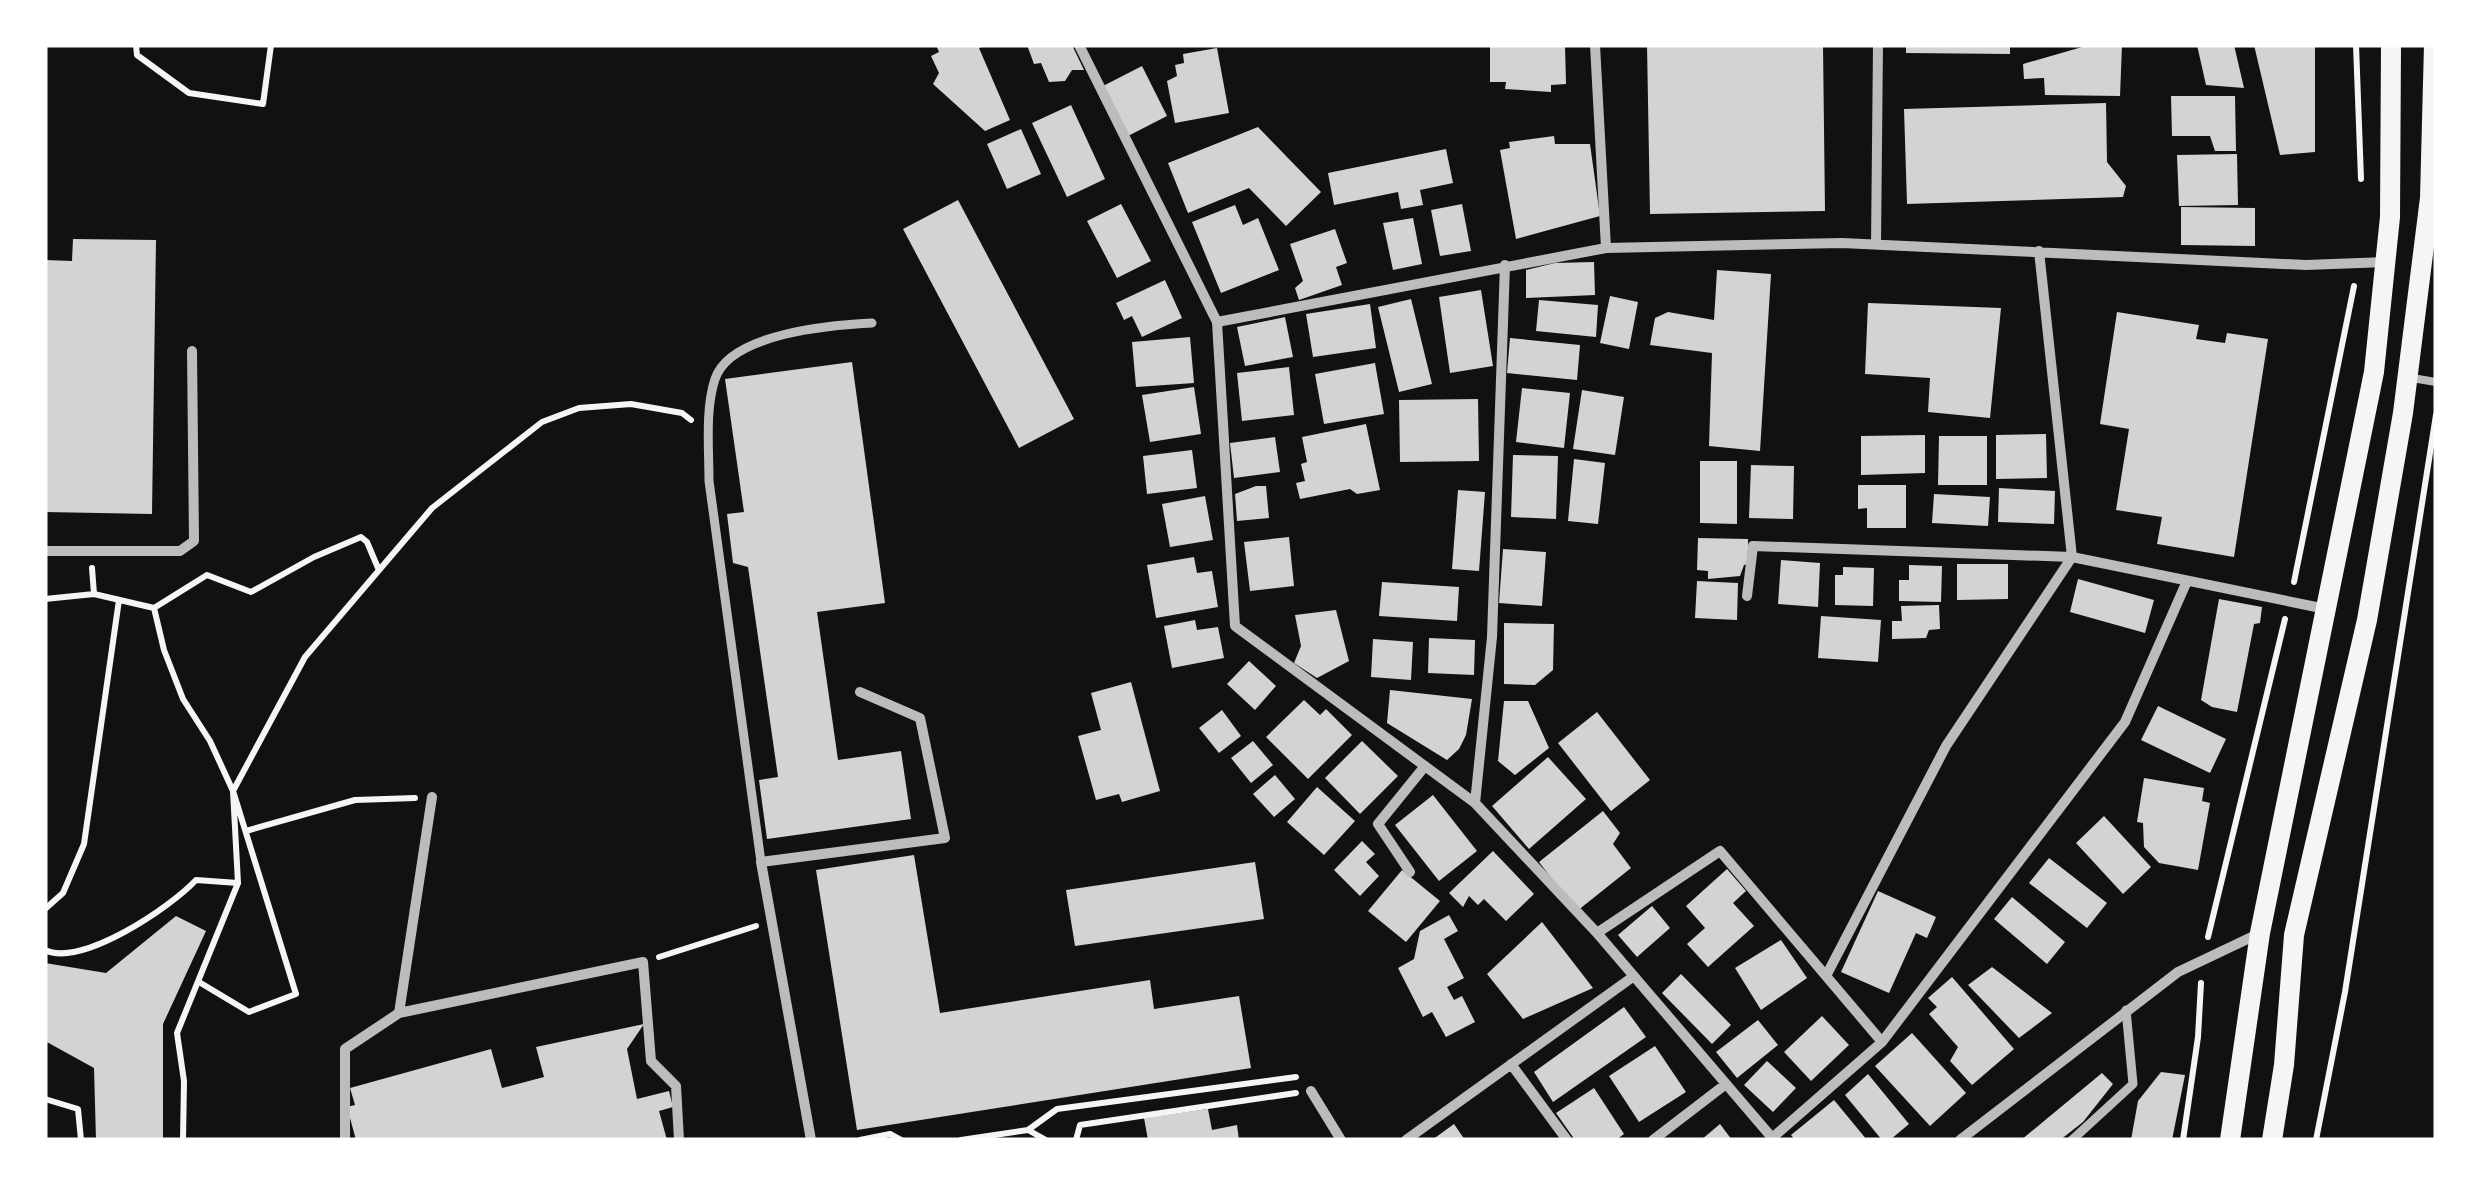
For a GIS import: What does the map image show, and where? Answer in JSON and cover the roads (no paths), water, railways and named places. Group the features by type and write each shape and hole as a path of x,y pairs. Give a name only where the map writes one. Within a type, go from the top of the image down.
{"main road":[{"path":"2230,1140 2260,933 2366,424 2390,217 2391,45"},
{"path":"2272,1140 2284,1065 2294,936 2367,620 2408,377 2430,198 2435,132 2434,45"},
{"path":"2260,933 2294,936"}],"street":[{"path":"1079,45 1217,322 1235,626 1475,803 1597,933 1773,1139 1882,1042 2125,722 2187,581"},
{"path":"1595,45 1606,248"},
{"path":"1876,244 1878,45"},
{"path":"1217,322 1606,248 1876,244 2306,265 2386,262"},
{"path":"1826,976 1946,746 2072,557 2040,250"},
{"path":"1475,803 1492,638 1505,266"},
{"path":"812,1140 761,862 709,481 709,434 716,377 728,360 750,347 799,331 872,323"},
{"path":"45,552 180,551 194,541 192,351"},
{"path":"1747,596 1752,546 2072,557 2326,608"},
{"path":"761,862 945,838 920,718 860,692"},
{"path":"1410,872 1378,824 1426,766"},
{"path":"399,1013 432,797"},
{"path":"1597,933 1720,851 1882,1042"},
{"path":"1960,1140 2178,972 2260,933"},
{"path":"345,1140 345,1048 399,1013 643,962 650,1061 676,1086 679,1140"},
{"path":"1406,1140 1634,976"},
{"path":"2072,1140 2134,1084 2126,1010"},
{"path":"1511,1064 1567,1140"},
{"path":"1653,1140 1726,1084"},
{"path":"1310,1091 1341,1140"}],"lane":[{"path":"2408,377 2436,382"}]}
